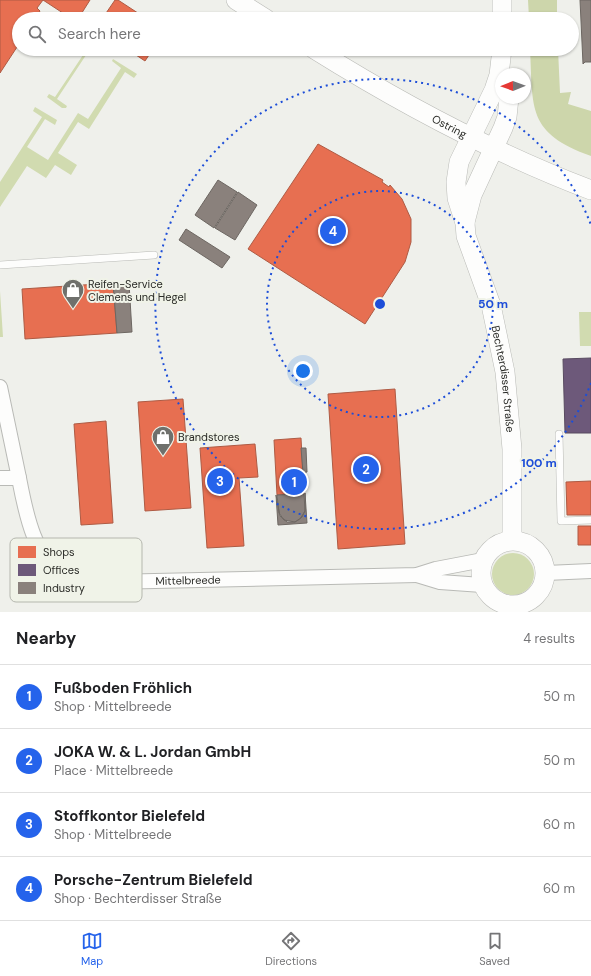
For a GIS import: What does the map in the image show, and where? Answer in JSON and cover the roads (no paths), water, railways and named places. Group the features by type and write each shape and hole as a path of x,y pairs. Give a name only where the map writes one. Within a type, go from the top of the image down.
{"street":[{"path":"236,0 255,12"},
{"path":"502,0 502,12"},
{"name":"Ostring","path":"326,56 470,138 591,190"},
{"name":"Bechterdisser Straße","path":"501,56 494,90 459,162 456,182 457,198 465,223 469,246 492,311 505,372 512,449 512,540"},
{"name":"Bechterdisser Straße","path":"503,56 506,68"},
{"name":"Bechterdisser Straße","path":"465,223 472,195 507,117 508,104"},
{"name":"Mittelbreede","path":"0,387 31,530 35,538"},
{"path":"0,478 19,478"},
{"path":"512,540 525,542 536,550 543,560 546,573 543,585 536,596 514,609 501,604 490,596 482,585 480,572 483,560 490,550 500,543 512,540"},
{"path":"416,575 436,569 483,560"},
{"path":"546,573 591,571"},
{"path":"416,575 440,582 482,585"},
{"name":"Mittelbreede","path":"142,581 416,575"}],"lane":[{"path":"0,265 154,255"},
{"path":"559,434 561,521 591,520"}],"place":[{"name":"Porsche-Zentrum Bielefeld","path":"333,231"},
{"name":"Reifen-Service Clemens und Hegel","path":"73,310"},
{"name":"Brandstores","path":"163,456"},
{"name":"JOKA W. & L. Jordan GmbH","path":"366,469"},
{"name":"Stoffkontor Bielefeld","path":"220,481"},
{"name":"Fußboden Fröhlich","path":"294,482"}]}
